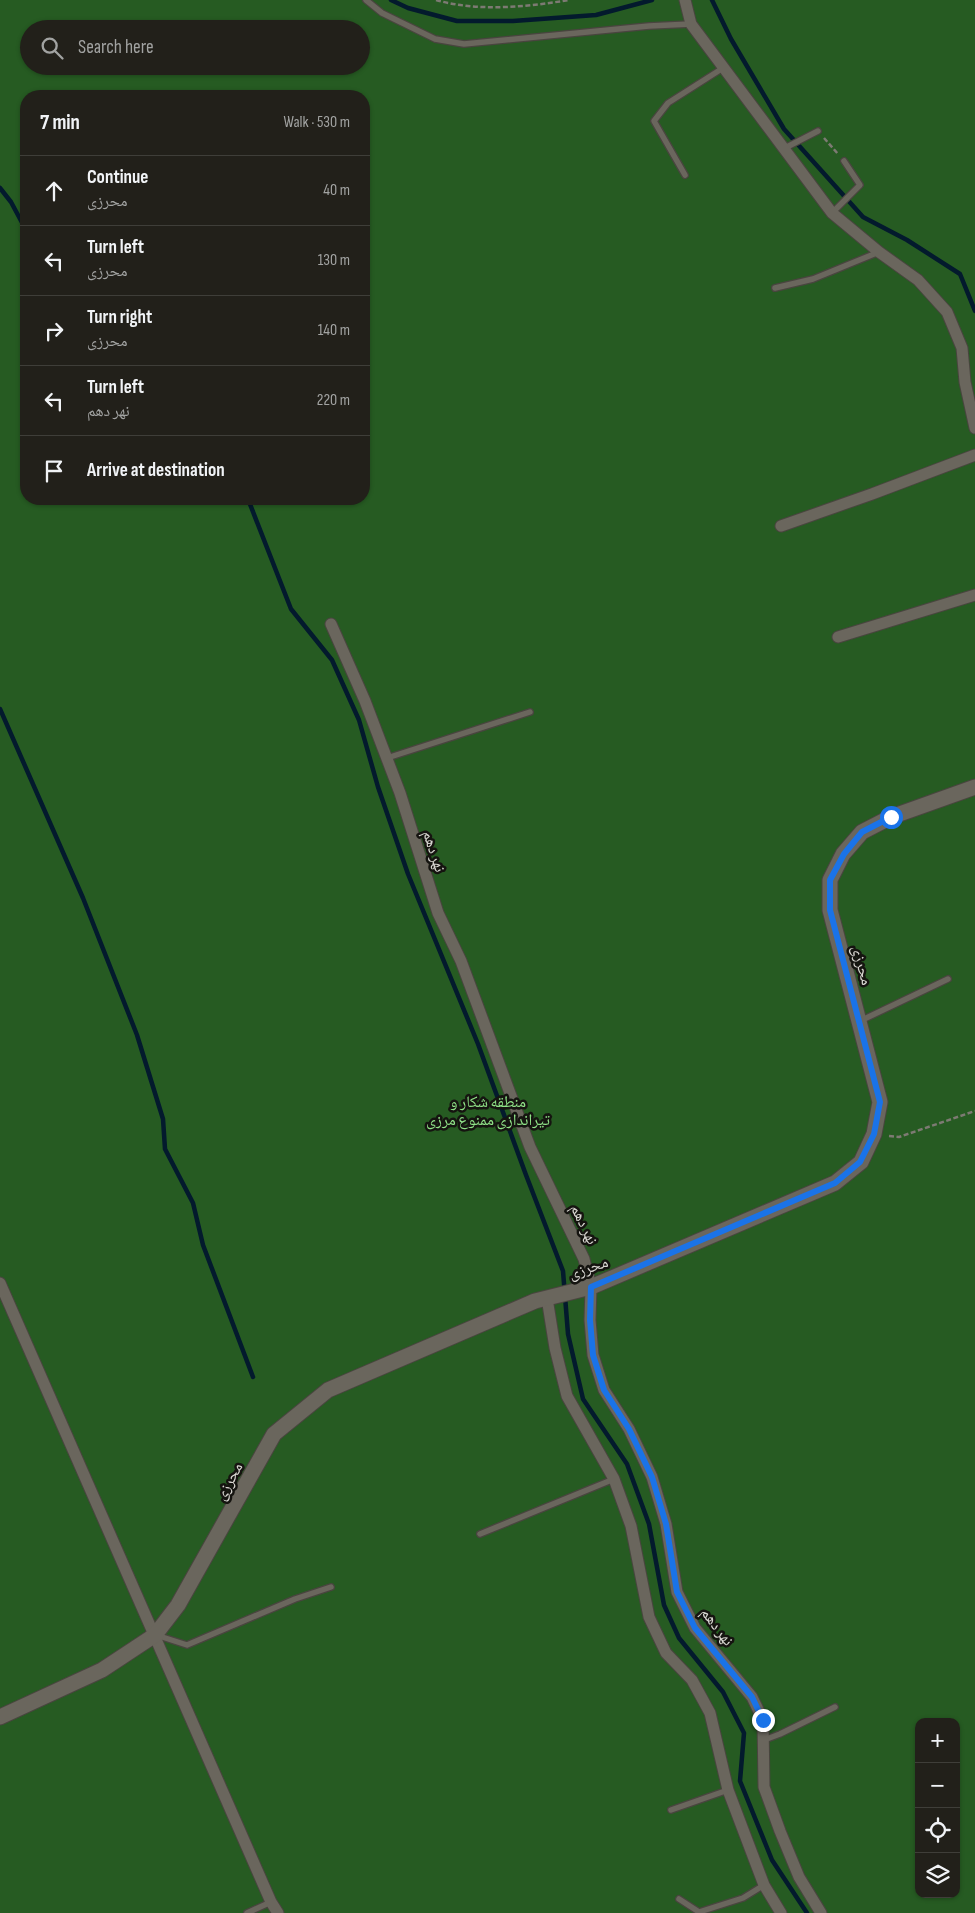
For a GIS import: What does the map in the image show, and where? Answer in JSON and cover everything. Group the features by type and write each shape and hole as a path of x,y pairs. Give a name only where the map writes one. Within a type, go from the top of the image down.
{"street":[{"path":"686,2 691,24 723,68 836,209 879,252 918,280 947,312 962,348 966,382 975,428"},
{"path":"781,526 872,494 975,454"},
{"path":"838,638 975,595"},
{"name":"نهر دهم","path":"331,624 365,700 400,793 438,913 462,960 530,1147 584,1259 593,1355 604,1390 629,1429 652,1477 666,1524 677,1592 695,1628 752,1697 763,1720 764,1787 799,1877 821,1913"},
{"name":"محرزی","path":"0,1717 102,1670 155,1635 178,1605 274,1434 328,1390 535,1301 586,1288 835,1183 860,1162 874,1134 880,1102 830,910 830,880 844,854 862,832 891,817 975,788"},
{"path":"0,1283 271,1902 278,1913"},
{"path":"552,1297 554,1348 567,1396 614,1478 631,1526 649,1617 666,1653 692,1680 710,1713 728,1790 764,1885 781,1913"}],"lane":[{"path":"366,0 382,13 435,39 464,44 691,24"},
{"path":"685,175 654,121 668,103 723,68"},
{"path":"787,147 818,131"},
{"path":"836,209 860,185 844,161"},
{"path":"776,288 813,279 879,252"},
{"path":"387,758 530,712"},
{"path":"860,1021 948,979"},
{"path":"480,1534 614,1478"},
{"path":"155,1635 187,1645 295,1599 331,1587"},
{"path":"764,1740 835,1707"},
{"path":"671,1810 728,1790"},
{"path":"679,1899 698,1912 743,1898 764,1885"},
{"path":"247,1913 271,1902"}],"path":[{"path":"436,0 464,7 536,5 569,0"},
{"path":"818,131 844,161"},
{"path":"874,1134 899,1137 975,1111"}],"green space":[{"name":"منطقه شکار و تیراندازی ممنوع مرزی","path":"0,0 975,0 975,1913 0,1913"}],"waterway":[{"path":"391,0 408,8 457,21 513,21 596,15 652,0"},
{"path":"712,0 731,39 784,129 863,217 907,240 960,274 975,311"},
{"path":"0,188 11,202 20,219"},
{"path":"250,505 291,609 332,660 359,720 378,787 408,874 478,1044 563,1271 568,1334 583,1399 627,1464 649,1524 664,1605 679,1638 723,1692 744,1733 740,1781 772,1860 807,1913"},
{"path":"0,709 83,898 137,1035 163,1119 165,1149 193,1203 203,1245 253,1377"}],"route":[{"path":"763,1720 752,1697 695,1628 677,1592 666,1524 652,1477 629,1429 604,1390 593,1355 590,1320 591,1287 835,1183 860,1162 874,1134 880,1102 830,910 830,880 844,854 862,832 891,817"}]}
